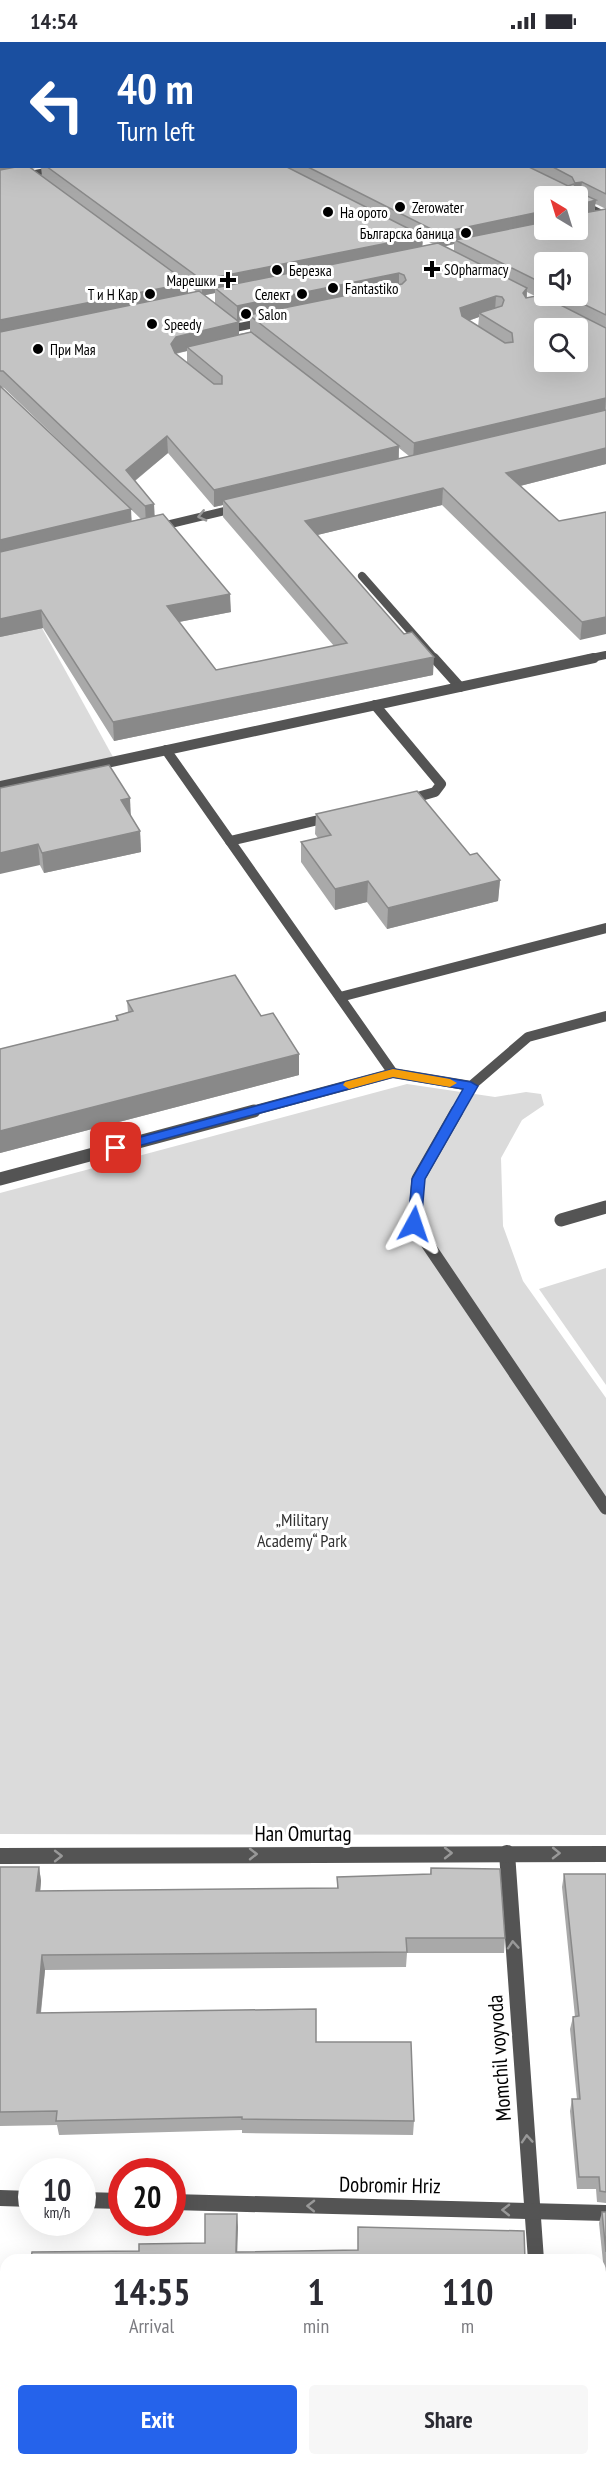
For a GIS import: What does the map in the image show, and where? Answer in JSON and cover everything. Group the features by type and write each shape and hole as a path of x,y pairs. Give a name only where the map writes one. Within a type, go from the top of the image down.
{"street":[{"path":"21,168 40,181"},
{"path":"0,180 60,168"},
{"path":"588,206 606,215"},
{"path":"235,328 273,320"},
{"path":"226,321 243,334"},
{"path":"144,530 244,506"},
{"path":"362,576 460,687"},
{"path":"0,786 606,655"},
{"path":"375,705 441,784 435,792 393,803"},
{"path":"166,750 393,1073"},
{"path":"230,841 347,814"},
{"path":"340,997 606,928"},
{"path":"606,1016 528,1037 471,1086 418,1179 414,1224 606,1508"},
{"path":"0,1179 393,1073 471,1086"},
{"path":"561,1220 606,1207"},
{"name":"Momchil voyvoda","path":"507,1853 536,2254"},
{"name":"Han Omurtag","path":"0,1856 606,1854"},
{"path":"0,2198 18,2199"},
{"name":"Dobromir Hriz","path":"186,2202 606,2213"}],"green space":[{"path":"21,590 113,757 0,782 0,592"},
{"name":"„Military Academy“ Park","path":"407,1084 495,1097 526,1092 541,1094 544,1105 522,1120 501,1158 503,1226 523,1281 606,1398 606,1835 0,1834 0,1193"},
{"path":"606,1268 606,1385 539,1289"}],"building":[{"path":"31,168 188,283 0,320 0,170"},
{"path":"49,168 289,168 423,236 202,280"},
{"path":"310,168 531,168 568,186 534,186 534,213 439,233"},
{"path":"555,168 606,168 606,194 582,182 575,183 572,177"},
{"path":"588,196 596,200 588,202"},
{"path":"606,209 606,315 588,306 588,252 534,252 534,279 455,240 534,224 534,240 588,240 588,212"},
{"path":"438,243 527,288 523,293 526,298 534,296 534,306 563,306 586,318 534,318 534,372 588,372 588,319 606,328 606,398 414,443 249,315 402,284 406,280 404,275 399,273 237,306 215,288","holes":["496,296 504,300 502,306 479,313 512,333 513,342 505,343 462,316 460,308"]},
{"path":"199,291 239,322 176,337 171,344 175,353 214,384 222,384 222,376 187,347 251,332 399,446 214,490 167,436 126,470 154,504 145,506 3,371 0,371 0,332"},
{"path":"0,386 131,509 0,540"},
{"path":"606,410 606,448 506,473 559,521 606,512 606,617 582,622 443,488 305,521 404,634 412,632 434,657 113,722 41,610 0,619 0,552 163,514 230,594 167,606 216,670 347,643 223,500"},
{"path":"109,765 130,798 121,800 140,831 42,853 38,844 0,853 0,788"},
{"path":"417,791 470,855 477,853 500,880 388,908 368,881 335,889 301,842 331,835 316,814"},
{"path":"235,975 261,1016 273,1013 299,1054 0,1131 0,1049 118,1020 116,1016 133,1011 127,1001"},
{"path":"0,1867 39,1867 36,1891 338,1888 337,1877 431,1874 431,1868 500,1869 505,1938 406,1938 407,1952 42,1955 37,2013 316,2009 316,2042 411,2042 414,2121 242,2119 242,2117 56,2121 57,2111 0,2112"},
{"path":"564,1874 606,1874 606,2192 600,2191 599,2177 579,2177 572,2099 580,2099 573,2017 579,2016"},
{"path":"602,2212 606,2212 606,2252"},
{"path":"205,2214 237,2214 236,2252 358,2250 358,2227 524,2231 525,2254 32,2254 32,2252 139,2251 139,2244 205,2243"}],"slow traffic":[{"path":"349,1085 393,1073 450,1083"}],"place":[{"name":"Zerowater","path":"400,207"},
{"name":"На орото","path":"328,212"},
{"name":"Българска баница","path":"466,233"},
{"name":"SOpharmacy","path":"432,269"},
{"name":"Березка","path":"277,270"},
{"name":"Марешки","path":"228,280"},
{"name":"Fantastiko","path":"333,288"},
{"name":"Т и Н Кар","path":"150,294"},
{"name":"Селект","path":"302,294"},
{"name":"Salon","path":"246,314"},
{"name":"Speedy","path":"152,324"},
{"name":"При Мая","path":"38,349"}],"route":[{"path":"116,1148 393,1073 471,1086 418,1179 414,1224"}]}
